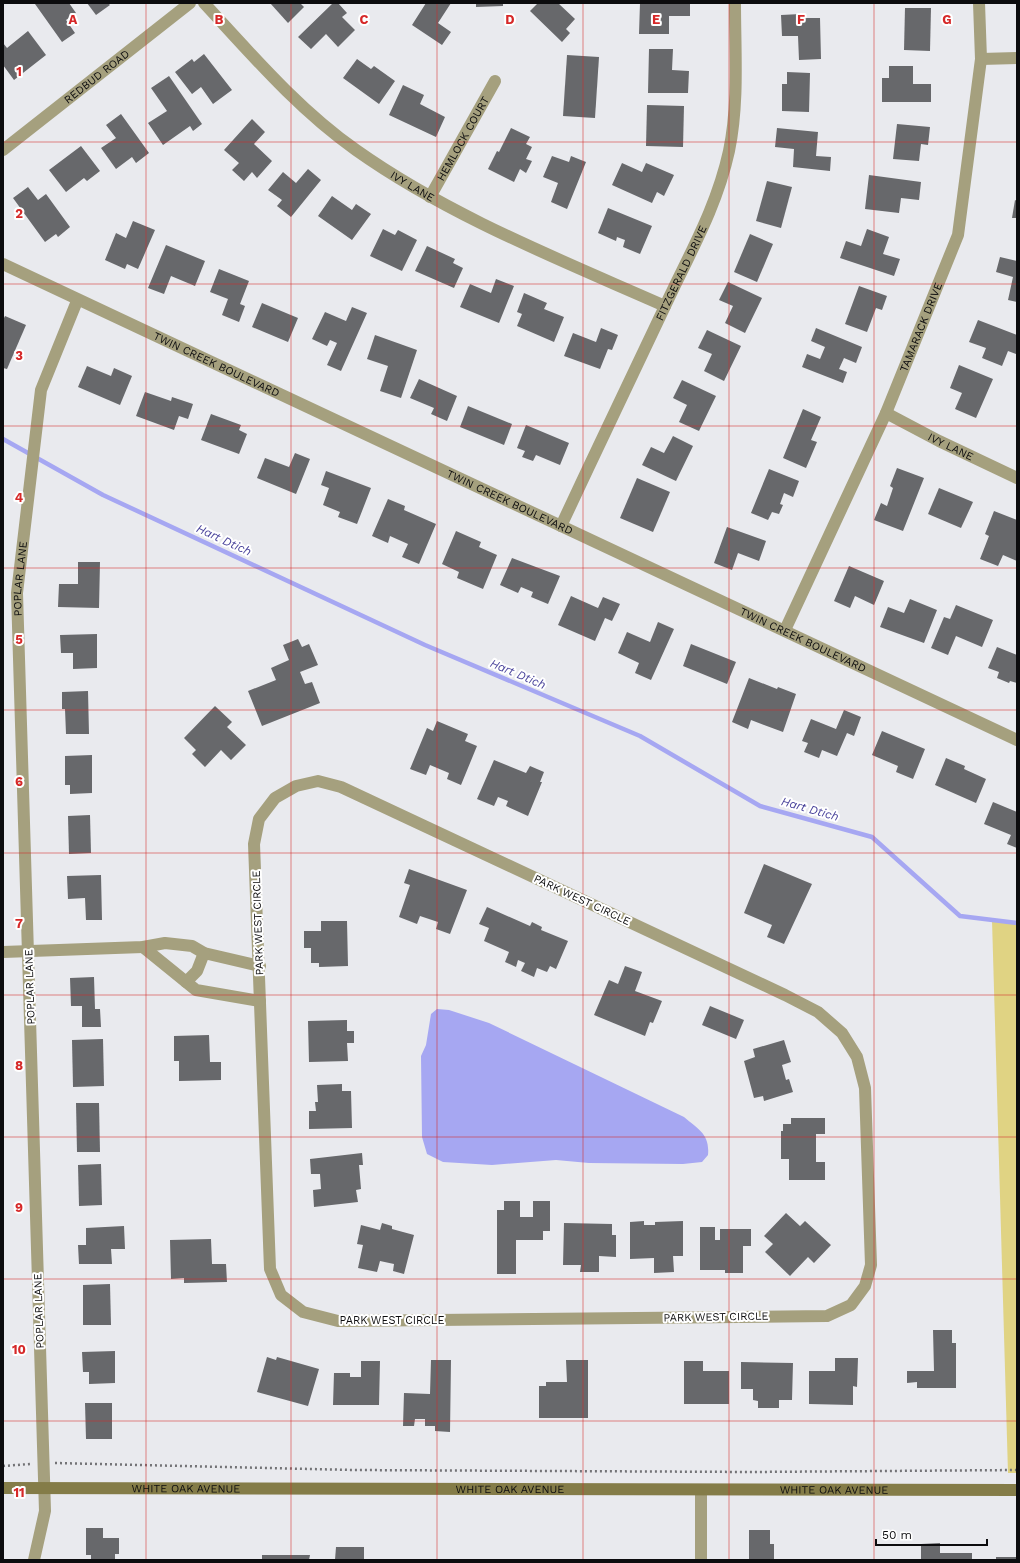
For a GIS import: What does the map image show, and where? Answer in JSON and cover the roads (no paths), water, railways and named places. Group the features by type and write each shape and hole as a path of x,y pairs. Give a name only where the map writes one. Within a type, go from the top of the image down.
{"street":[{"name":"REDBUD ROAD","path":"3,150 190,3"},
{"name":"IVY LANE","path":"204,3 294,100 355,150 430,197 586,272 665,306"},
{"name":"FITZGERALD DRIVE","path":"561,526 665,306 708,220 728,152 734,109 734,3"},
{"name":"TAMARACK DRIVE","path":"785,630 886,413 958,235 981,59 979,3"},
{"path":"981,59 1017,58"},
{"name":"HEMLOCK COURT","path":"430,197 496,81"},
{"name":"TWIN CREEK BOULEVARD","path":"3,264 1017,740"},
{"name":"POPLAR LANE","path":"34,1560 45,1511 17,593 23,528 41,390 77,300"},
{"name":"IVY LANE","path":"886,413 939,441 1017,478"},
{"name":"PARK WEST CIRCLE","path":"318,781 341,787 818,1012 842,1033 857,1057 865,1088 871,1265 865,1286 851,1305 827,1316 338,1321 303,1312 281,1295 270,1269 260,1001 260,966 254,844 259,819 275,798 296,786 318,781"},
{"path":"3,952 143,947 165,943 192,946 204,953 260,966"},
{"path":"143,947 196,990 260,1001"},
{"path":"186,982 197,971 204,953"},
{"name":"WHITE OAK AVENUE","path":"3,1488 1017,1490"},
{"path":"701,1490 701,1560"}],"water":[{"path":"437,1009 449,1010 489,1023 684,1117 705,1137 708,1155 702,1162 683,1164 589,1163 556,1160 492,1165 443,1162 427,1154 422,1137 421,1056 426,1045 431,1014"}],"waterway":[{"name":"Hart Dtich","path":"3,439 103,495 425,645 640,736 760,806 872,837 960,916 1017,923"}]}
